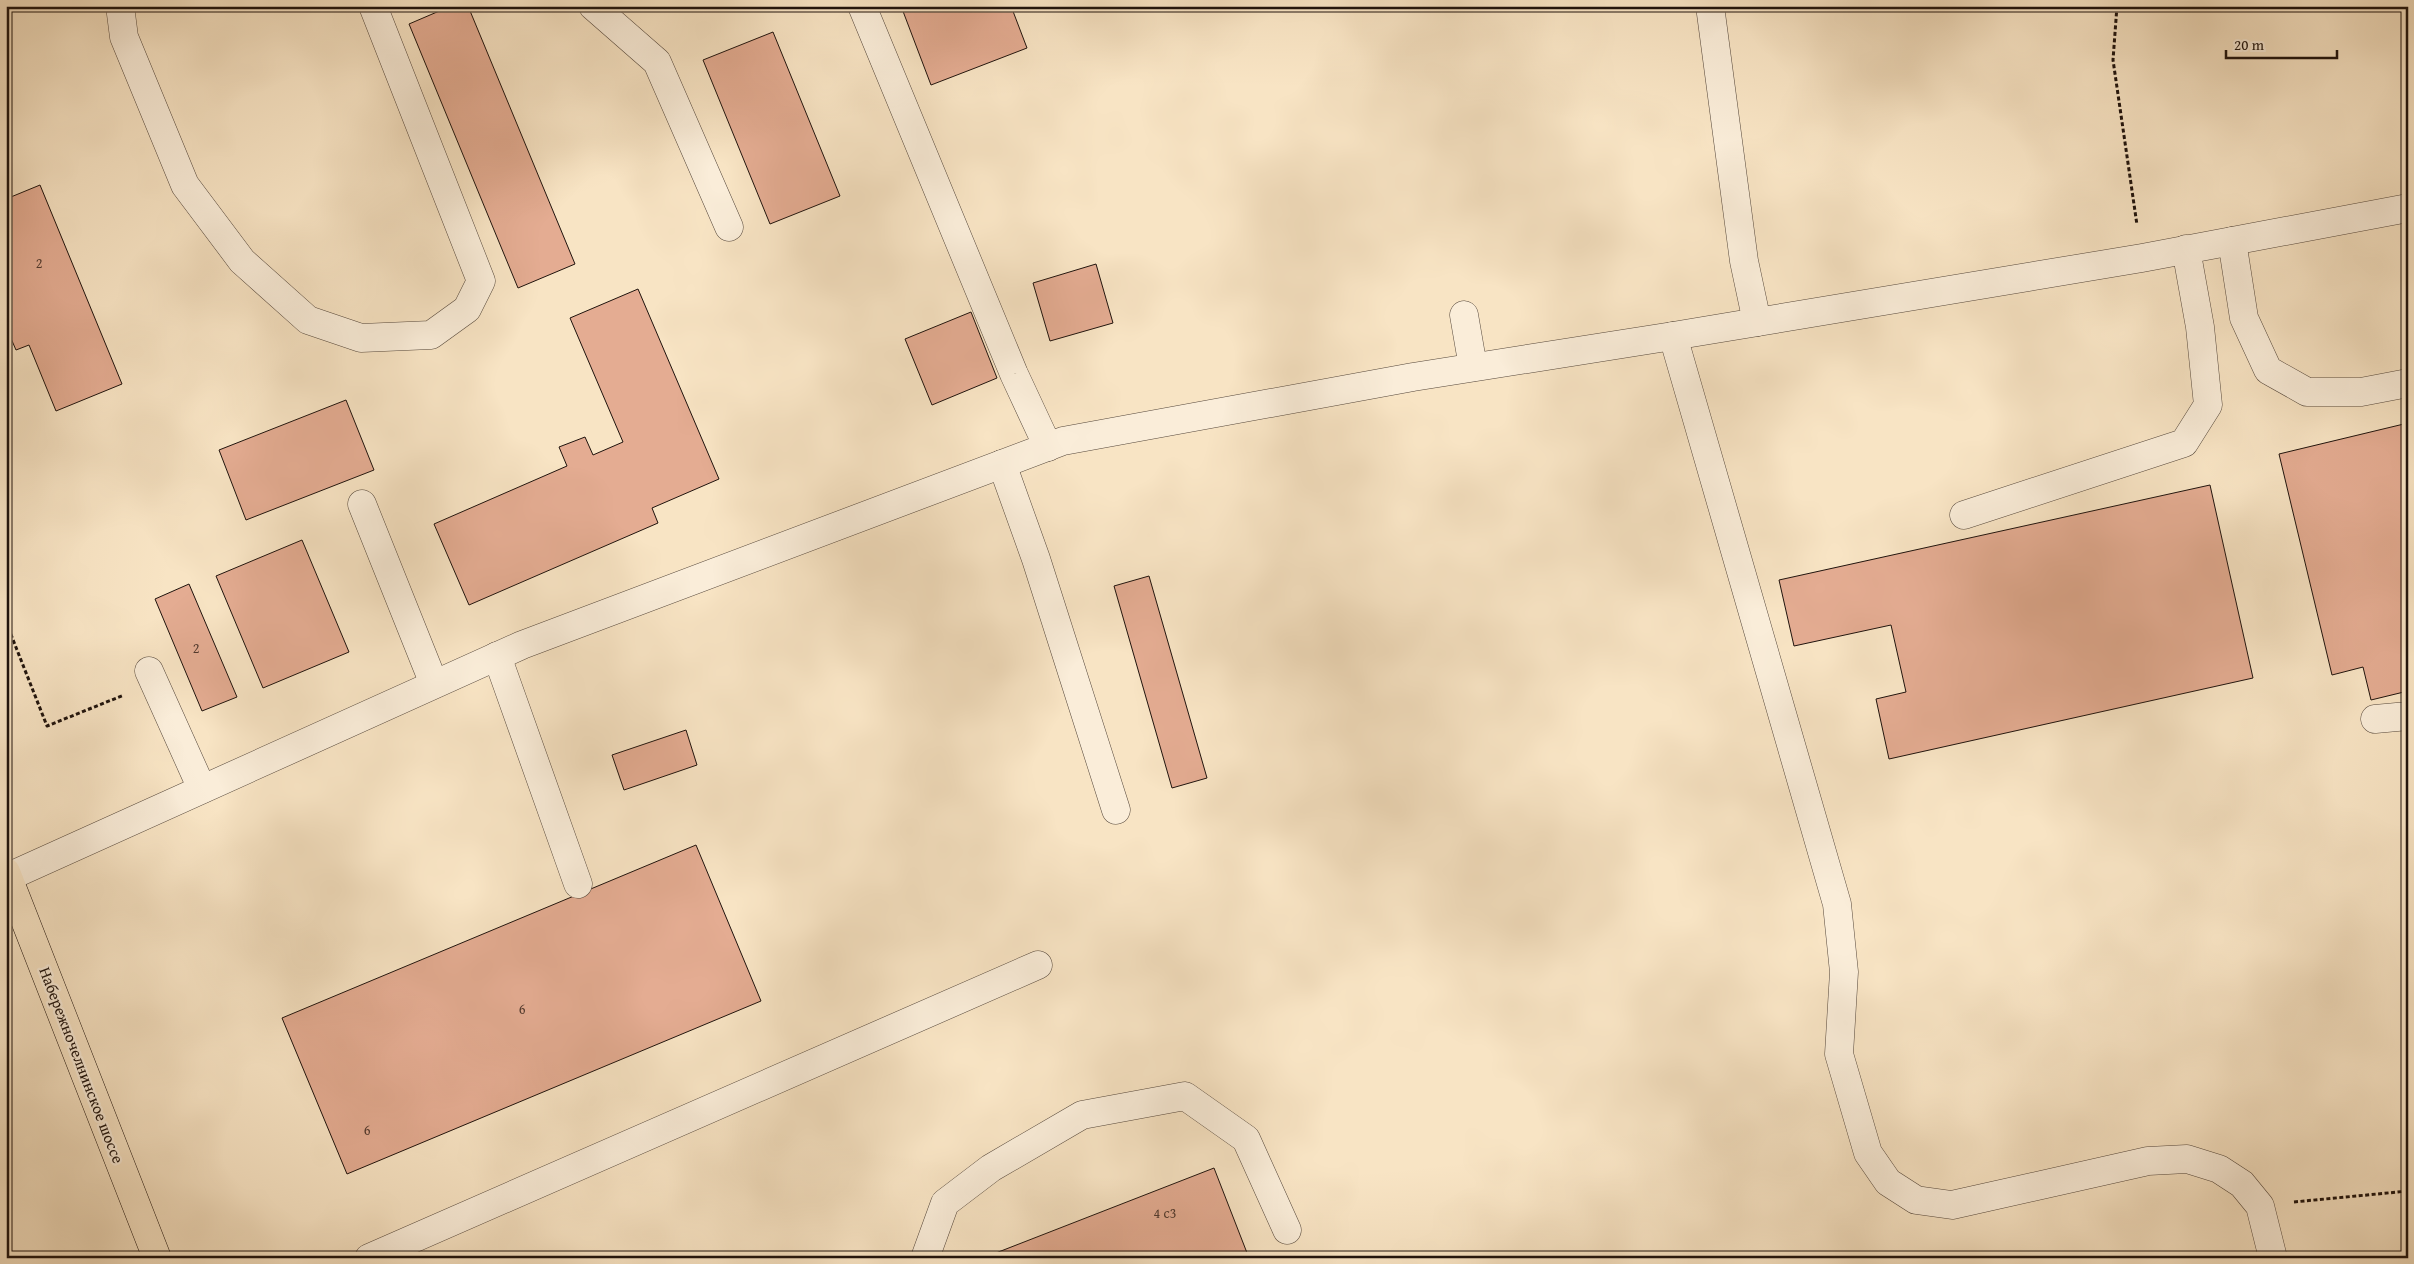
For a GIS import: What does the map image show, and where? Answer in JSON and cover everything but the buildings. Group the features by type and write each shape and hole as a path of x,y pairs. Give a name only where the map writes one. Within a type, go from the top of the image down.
{"main road":[{"name":"Набережночелнинское шоссе","path":"7,874 157,1258"}],"street":[{"path":"120,6 124,37 184,185 242,261 308,320 361,338 431,335 467,309 481,281 373,6"},
{"path":"593,6 657,62 729,227"},
{"path":"862,6 1014,374 1048,446"},
{"path":"1710,6 1744,261 1757,322"},
{"path":"7,874 498,656 1063,441 1473,367 1673,336 2142,258 2408,208"},
{"path":"2232,241 2244,318 2268,370 2307,392 2361,392 2408,382"},
{"path":"1964,515 2184,443 2208,405 2200,327 2186,249"},
{"path":"1464,315 1473,367"},
{"path":"1673,336 1837,904 1844,972 1839,1054 1868,1153 1888,1182 1916,1200 1952,1205 2148,1162 2188,1159 2219,1169 2242,1184 2260,1206 2272,1258"},
{"path":"1002,464 1036,559 1116,810"},
{"path":"362,504 434,684"},
{"path":"498,656 578,884"},
{"path":"152,676 202,789"},
{"path":"2375,719 2408,716"},
{"path":"369,1258 1038,965"},
{"path":"925,1258 945,1203 991,1168 1082,1115 1185,1096 1246,1139 1287,1230"}],"path":[{"path":"2117,6 2113,60 2142,258"},
{"path":"6,622 47,726 152,676"},
{"path":"2260,1206 2408,1191"}]}
